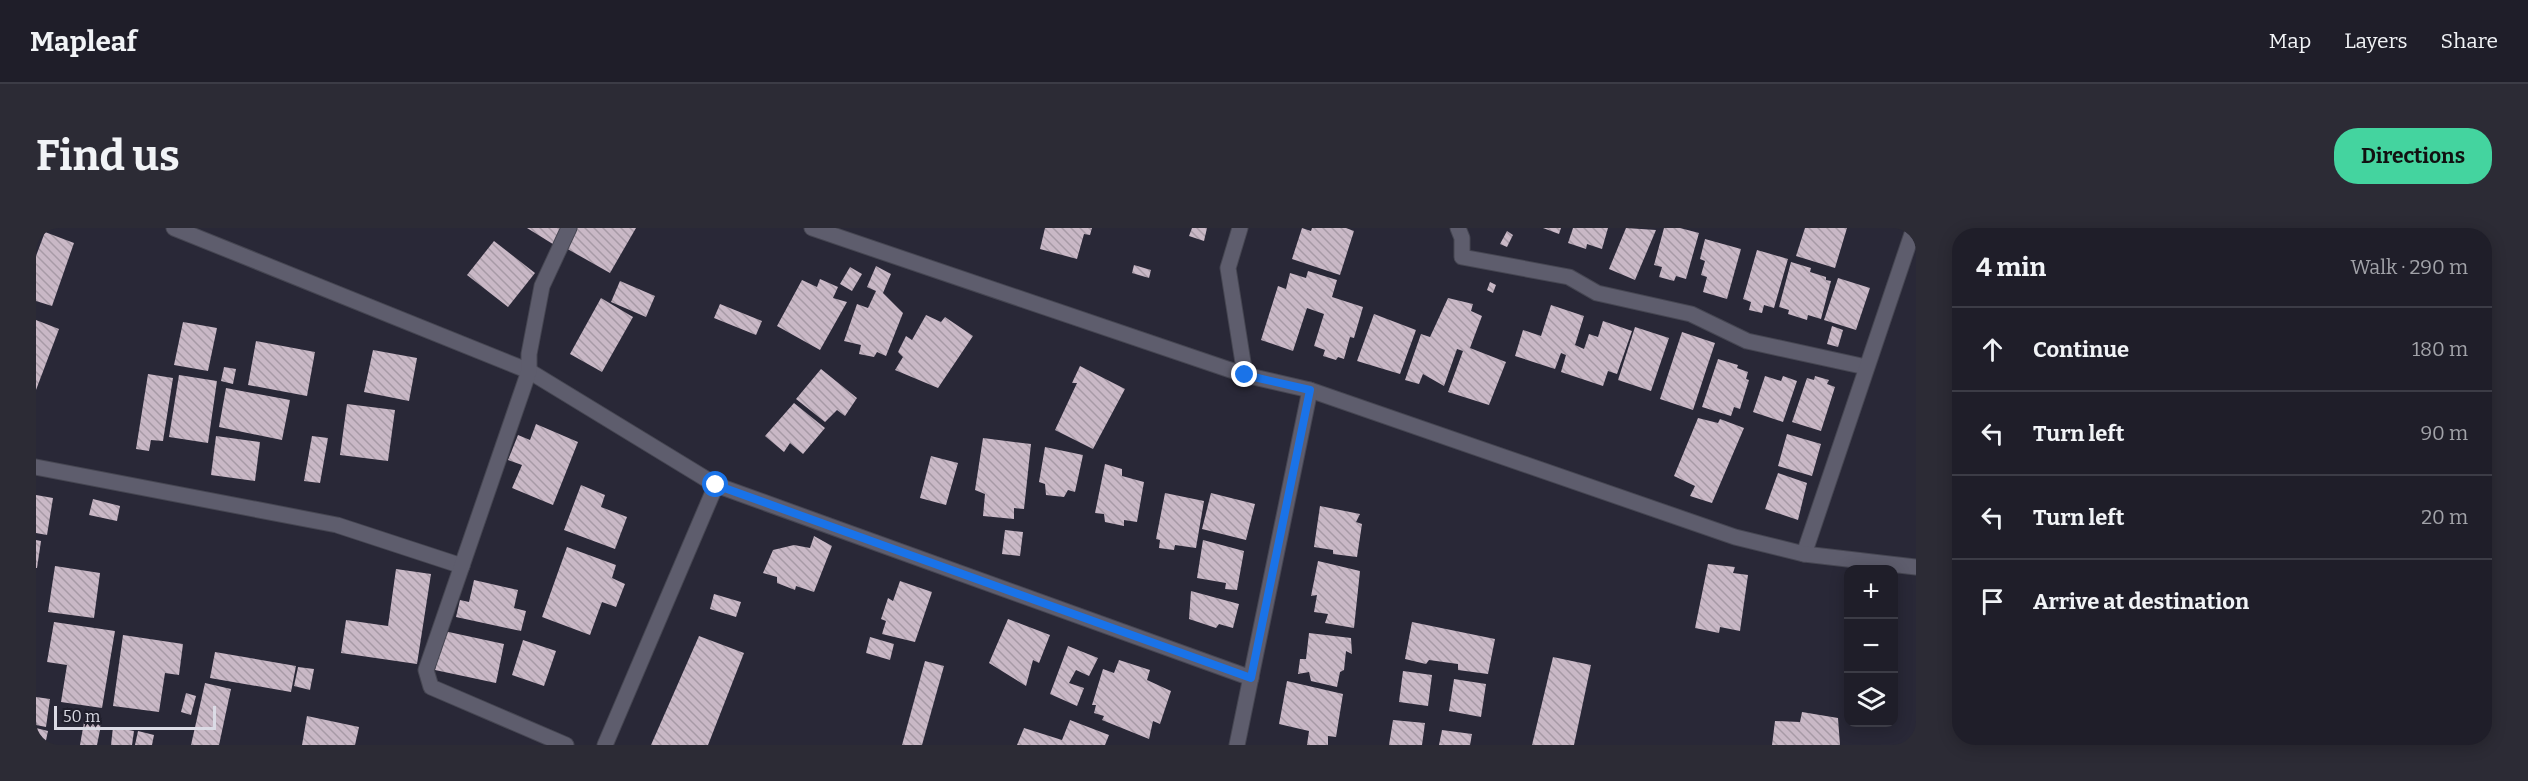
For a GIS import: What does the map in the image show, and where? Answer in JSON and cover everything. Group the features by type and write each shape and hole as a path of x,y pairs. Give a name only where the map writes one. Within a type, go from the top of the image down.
{"street":[{"path":"174,228 529,371 716,485 1251,678"},
{"path":"566,745 431,687 426,670 529,371 529,354 542,286 569,228"},
{"path":"812,228 1245,375 1310,390 1735,537 1804,554 1916,567"},
{"path":"1240,228 1228,268 1245,375"},
{"path":"1458,228 1462,238 1462,257 1569,276 1597,293 1691,314 1747,341 1866,367"},
{"path":"1804,554 1914,228"},
{"path":"1238,745 1310,390"},
{"path":"36,467 337,525 462,566"},
{"path":"605,745 716,485"}],"building":[{"path":"527,228 565,228 556,246"},
{"path":"575,228 636,228 610,273 564,247"},
{"path":"1045,228 1092,228 1090,235 1084,234 1077,259 1040,249"},
{"path":"1192,228 1207,228 1204,241 1189,236"},
{"path":"1302,228 1311,231 1312,228 1346,228 1354,231 1340,275 1292,259"},
{"path":"1543,228 1561,228 1559,234"},
{"path":"1573,228 1608,228 1602,249 1587,244 1586,249 1568,243"},
{"path":"1626,228 1656,230 1635,280 1609,269"},
{"path":"1664,228 1680,228 1699,233 1686,279 1676,276 1674,281 1659,277 1662,267 1654,265"},
{"path":"1805,228 1847,228 1835,268 1796,256"},
{"path":"1507,231 1513,235 1507,247 1500,244"},
{"path":"45,232 74,243 52,306 36,301 36,256"},
{"path":"1705,239 1741,249 1727,299 1703,292 1707,277 1701,275 1705,261 1700,259"},
{"path":"494,241 535,273 508,307 467,275"},
{"path":"1757,250 1788,259 1774,308 1764,305 1762,313 1749,310 1751,302 1743,299"},
{"path":"1791,262 1811,268 1810,272 1831,281 1821,319 1808,315 1807,320 1788,314 1789,310 1779,307"},
{"path":"1134,265 1151,270 1149,278 1132,273"},
{"path":"876,266 891,274 883,293 903,313 886,356 877,352 874,357 859,354 861,345 844,341 857,304 868,308 876,291 867,287"},
{"path":"850,267 862,274 852,291 840,284"},
{"path":"1308,271 1337,280 1332,297 1363,307 1354,338 1350,337 1344,359 1338,357 1336,360 1323,356 1325,350 1314,346 1324,314 1307,308 1293,351 1261,340 1278,286 1286,289 1290,273 1306,278"},
{"path":"1838,278 1870,288 1856,330 1824,320"},
{"path":"820,279 838,287 833,298 847,302 820,350 777,326 802,280 817,287"},
{"path":"620,281 655,296 646,317 611,302"},
{"path":"1490,282 1496,285 1493,293 1487,290"},
{"path":"601,298 633,317 602,372 570,354"},
{"path":"1448,298 1473,304 1471,311 1482,316 1470,348 1506,362 1489,405 1448,392 1463,351 1457,349 1444,386 1423,374 1419,384 1405,380 1421,334 1430,337"},
{"path":"720,304 762,321 756,335 714,318"},
{"path":"1551,305 1584,316 1575,345 1584,349 1589,334 1598,337 1603,321 1632,331 1617,374 1608,371 1603,386 1561,372 1566,355 1561,353 1555,369 1515,356 1523,330 1541,336"},
{"path":"1374,314 1416,330 1400,374 1357,361"},
{"path":"926,315 941,322 945,317 973,336 938,388 895,370 903,357 898,352 906,336 912,340"},
{"path":"36,320 59,329 36,390"},
{"path":"183,322 217,328 208,371 174,365"},
{"path":"1832,326 1843,330 1838,347 1827,344"},
{"path":"1635,327 1669,338 1651,391 1618,380"},
{"path":"1682,332 1715,343 1693,410 1660,399"},
{"path":"256,341 315,352 307,396 248,385"},
{"path":"373,350 417,358 409,401 364,392"},
{"path":"1718,359 1738,365 1737,368 1748,372 1746,379 1749,380 1740,409 1734,407 1731,416 1702,407"},
{"path":"1080,366 1125,389 1093,449 1055,430 1077,383 1072,383"},
{"path":"224,367 236,369 233,384 221,381"},
{"path":"821,369 857,398 845,416 837,410 825,422 796,399"},
{"path":"148,374 173,378 163,441 151,440 149,451 136,449"},
{"path":"179,375 217,381 208,443 169,437"},
{"path":"1765,376 1781,381 1783,376 1797,381 1783,422 1753,412"},
{"path":"1815,376 1829,380 1827,384 1835,387 1821,431 1792,422 1807,378 1814,380"},
{"path":"226,388 290,400 282,440 219,427"},
{"path":"794,403 825,428 803,454 790,443 784,452 765,436"},
{"path":"347,404 395,410 388,461 340,455"},
{"path":"1698,418 1718,423 1720,419 1744,428 1712,503 1690,496 1695,486 1674,476"},
{"path":"536,424 578,442 553,505 512,488 522,465 508,460 518,435 530,440"},
{"path":"1787,434 1821,444 1812,476 1778,466"},
{"path":"216,436 260,442 255,481 211,475"},
{"path":"312,436 328,438 320,483 304,481"},
{"path":"983,438 1031,444 1024,509 1014,508 1014,519 983,516 985,494 975,490"},
{"path":"1045,447 1083,455 1075,492 1068,490 1064,497 1046,495 1045,484 1039,482"},
{"path":"931,456 958,463 946,505 920,498"},
{"path":"1105,464 1122,469 1122,476 1144,482 1137,522 1124,520 1124,526 1105,522 1104,514 1095,513"},
{"path":"1778,473 1807,483 1798,520 1765,509"},
{"path":"581,485 605,495 601,507 627,517 615,549 564,530"},
{"path":"1165,493 1204,501 1196,548 1175,545 1174,550 1159,548 1160,540 1156,539"},
{"path":"1211,493 1255,504 1246,540 1202,529"},
{"path":"36,495 53,498 47,535 36,533"},
{"path":"93,499 120,506 117,521 89,515"},
{"path":"1320,506 1360,514 1356,522 1362,524 1357,557 1333,554 1333,550 1314,547"},
{"path":"1005,530 1023,532 1020,556 1002,554"},
{"path":"814,536 832,546 814,592 796,586 795,590 777,583 777,577 763,573 773,550 794,545 810,548"},
{"path":"36,540 41,541 37,568 36,568"},
{"path":"1203,540 1244,551 1237,590 1225,589 1226,583 1197,578"},
{"path":"567,547 616,565 612,578 625,584 616,607 602,602 590,635 542,617"},
{"path":"1318,561 1360,571 1354,628 1325,623 1328,614 1314,612 1317,595 1311,596"},
{"path":"1708,564 1735,567 1733,573 1748,575 1740,631 1720,627 1719,633 1695,628"},
{"path":"55,566 100,573 94,618 48,612"},
{"path":"396,569 431,574 417,664 341,653 346,620 388,626"},
{"path":"474,580 518,590 514,608 526,611 521,631 456,617 460,600 469,602"},
{"path":"900,581 932,592 915,642 882,634 886,621 881,619 888,598 893,601"},
{"path":"1191,591 1239,604 1233,628 1219,624 1216,628 1189,619"},
{"path":"714,594 741,602 736,617 710,609"},
{"path":"1008,619 1050,635 1039,663 1033,660 1026,686 989,663"},
{"path":"54,622 115,631 102,708 61,702 67,665 47,662"},
{"path":"1412,622 1495,639 1488,674 1458,670 1458,664 1429,660 1426,664 1405,659"},
{"path":"444,631 504,644 496,683 435,670"},
{"path":"1309,633 1351,638 1352,654 1346,651 1344,670 1340,672 1337,687 1311,681 1309,672 1298,674 1300,659 1306,659"},
{"path":"123,635 183,644 179,675 165,673 159,712 113,706"},
{"path":"699,636 744,653 708,745 651,745"},
{"path":"870,637 894,644 890,660 866,653"},
{"path":"523,640 556,651 544,686 512,675"},
{"path":"1068,646 1098,658 1089,676 1076,670 1069,683 1084,688 1077,706 1050,694"},
{"path":"215,652 296,666 291,692 210,678"},
{"path":"1553,657 1591,665 1574,745 1532,745"},
{"path":"1119,660 1150,670 1147,680 1171,691 1160,724 1153,721 1149,739 1102,720 1104,716 1094,713 1096,705 1092,705 1103,669 1114,673"},
{"path":"925,661 944,666 922,745 902,745"},
{"path":"298,667 314,669 310,690 294,686"},
{"path":"1403,671 1432,675 1428,706 1399,702"},
{"path":"1454,679 1486,684 1481,717 1449,711"},
{"path":"1287,681 1343,694 1336,737 1328,736 1328,745 1307,745 1309,731 1279,724"},
{"path":"205,683 231,689 219,745 191,745"},
{"path":"186,693 196,696 191,715 181,712"},
{"path":"36,697 50,699 46,727 36,725"},
{"path":"1802,712 1838,718 1840,745 1772,745 1775,721 1800,722"},
{"path":"307,716 359,727 355,745 302,745"},
{"path":"1070,720 1109,735 1105,745 1017,745 1024,728 1062,740"},
{"path":"1393,720 1425,723 1422,745 1389,745"},
{"path":"84,722 101,725 97,745 80,745"},
{"path":"113,727 134,731 132,745 111,745"},
{"path":"36,728 48,731 45,745 36,745"},
{"path":"1442,730 1472,734 1470,745 1439,745"},
{"path":"138,731 154,735 152,745 135,745"}],"route":[{"path":"716,485 1251,678 1310,390 1245,375"}]}
